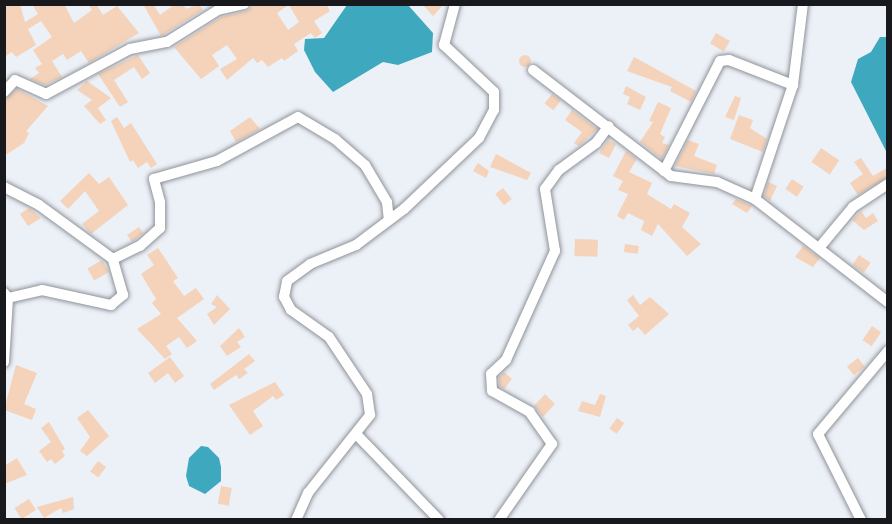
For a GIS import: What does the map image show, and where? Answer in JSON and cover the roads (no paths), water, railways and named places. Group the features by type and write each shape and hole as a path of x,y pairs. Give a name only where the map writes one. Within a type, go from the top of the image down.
{"street":[{"path":"4,92 15,80 46,94 130,49 167,42 218,10 244,4"},
{"path":"296,519 308,493 357,435 370,415 367,394 329,337 291,310 284,297 293,274 356,245 389,220 479,138 494,110 494,92 444,45 455,4"},
{"path":"755,199 793,85 803,4"},
{"path":"664,171 720,60 729,60 793,85"},
{"path":"533,70 609,126 638,154 664,171 684,180 717,182 755,199 888,302"},
{"path":"113,259 140,246 160,228 160,202 154,179 217,161 298,117 336,139 365,165 387,202 389,220"},
{"path":"499,519 552,444 530,412 492,391 491,374 506,360 555,251 545,189 559,170 596,143 609,126"},
{"path":"819,248 854,207 888,184"},
{"path":"4,187 39,206 113,259 123,295 111,305 42,290 6,296 4,362"},
{"path":"861,519 818,435 888,351"},
{"path":"357,435 439,519"}],"water":[{"path":"347,5 408,5 433,33 432,52 398,65 383,62 333,92 315,72 304,50 305,39 324,38"},
{"path":"880,37 887,37 887,153 851,82 858,59 871,52"},
{"path":"201,446 208,447 219,458 221,467 221,481 205,494 189,486 186,476 189,458"}]}
